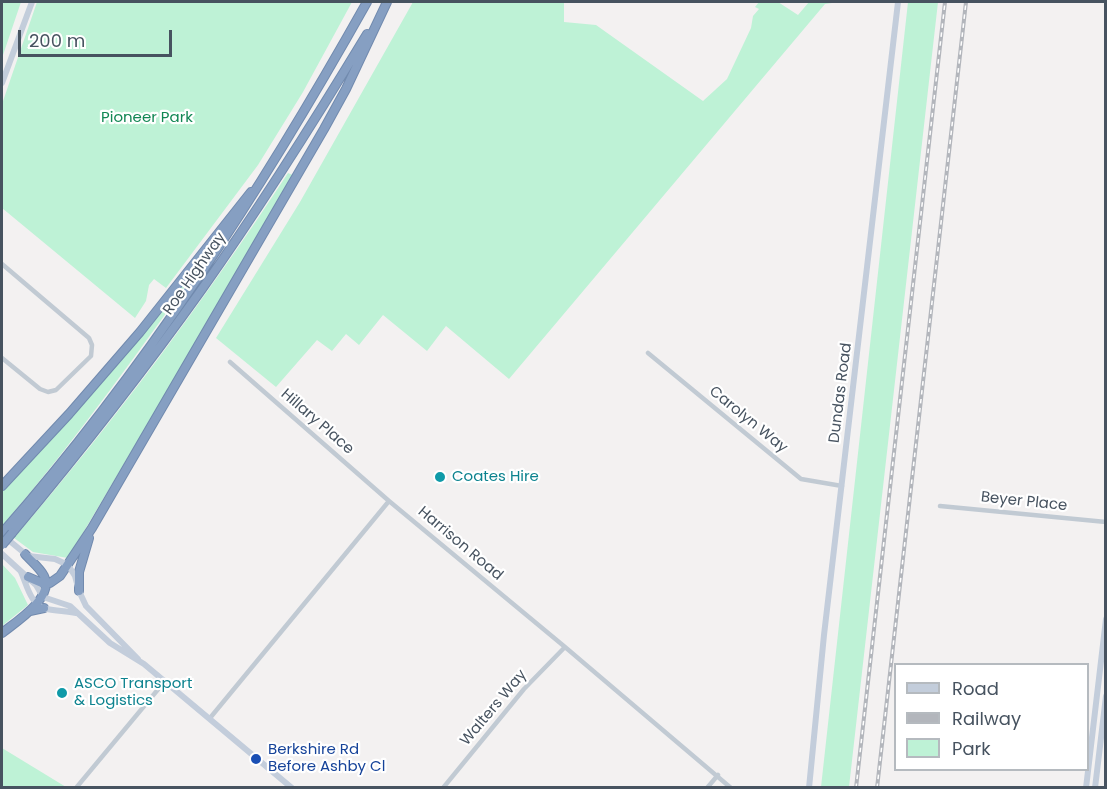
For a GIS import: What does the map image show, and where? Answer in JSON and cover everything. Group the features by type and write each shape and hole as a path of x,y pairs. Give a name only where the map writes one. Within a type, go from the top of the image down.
{"highway":[{"name":"Roe Highway","path":"2,545 5,532 120,388 195,284 271,168 367,2"},
{"name":"Roe Highway","path":"5,532 102,423 203,287 280,175 387,2"},
{"path":"28,577 39,583 47,584 56,580 92,528 324,129 346,89 387,2"},
{"path":"2,486 133,340 271,168"},
{"path":"79,591 79,572 92,528"},
{"path":"2,633 26,613 40,606 47,584 43,573 25,554"}],"main road":[{"path":"2,83 32,2"},
{"name":"Dundas Road","path":"809,788 824,635 898,2"},
{"path":"5,532 25,554 36,558 59,560 68,565 75,576 83,601 93,615 127,645 140,662"},
{"path":"2,554 36,585 43,597 65,603 110,644 140,662 165,681 292,788"},
{"path":"17,567 31,596 40,606 76,613"},
{"path":"1089,763 1106,619"},
{"path":"1095,788 1106,696"},
{"path":"1086,788 1088,771"}],"street":[{"path":"2,264 89,338 93,345 91,356 56,390 48,392 40,390 2,358"},
{"name":"Carolyn Way","path":"648,353 801,479 842,486"},
{"name":"Hillary Place","path":"230,362 388,501"},
{"path":"210,718 388,501"},
{"name":"Harrison Road","path":"388,501 731,788"},
{"name":"Beyer Place","path":"940,506 1106,522"},
{"name":"Walters Way","path":"446,786 525,689 565,647"},
{"path":"76,788 165,681"},
{"path":"708,788 718,775"}],"green space":[{"path":"2,2 21,2 2,58"},
{"name":"Pioneer Park","path":"37,2 352,2 303,92 258,165 166,288 154,279 149,285 146,301 135,318 2,208 2,104"},
{"path":"413,2 564,2 564,22 596,25 703,101 727,79 751,28 753,16 759,9 755,7 759,2 778,2 798,15 809,2 839,2 825,4 509,379 446,326 427,351 383,315 359,345 346,334 332,351 317,340 276,387 216,338 300,202"},
{"path":"908,2 938,2 849,787 821,787"},
{"path":"288,173 295,176 68,558 33,552 14,538 157,360"},
{"path":"211,250 84,425 2,526 2,492 147,329"},
{"path":"2,564 15,578 28,605 2,626"},
{"path":"2,748 66,787 2,787"}],"railway":[{"path":"856,788 945,2"},
{"path":"877,788 966,2"}],"place":[{"name":"Coates Hire","path":"440,477"},
{"name":"ASCO Transport & Logistics","path":"62,693"},
{"name":"Berkshire Rd Before Ashby Cl","path":"256,759"}]}
